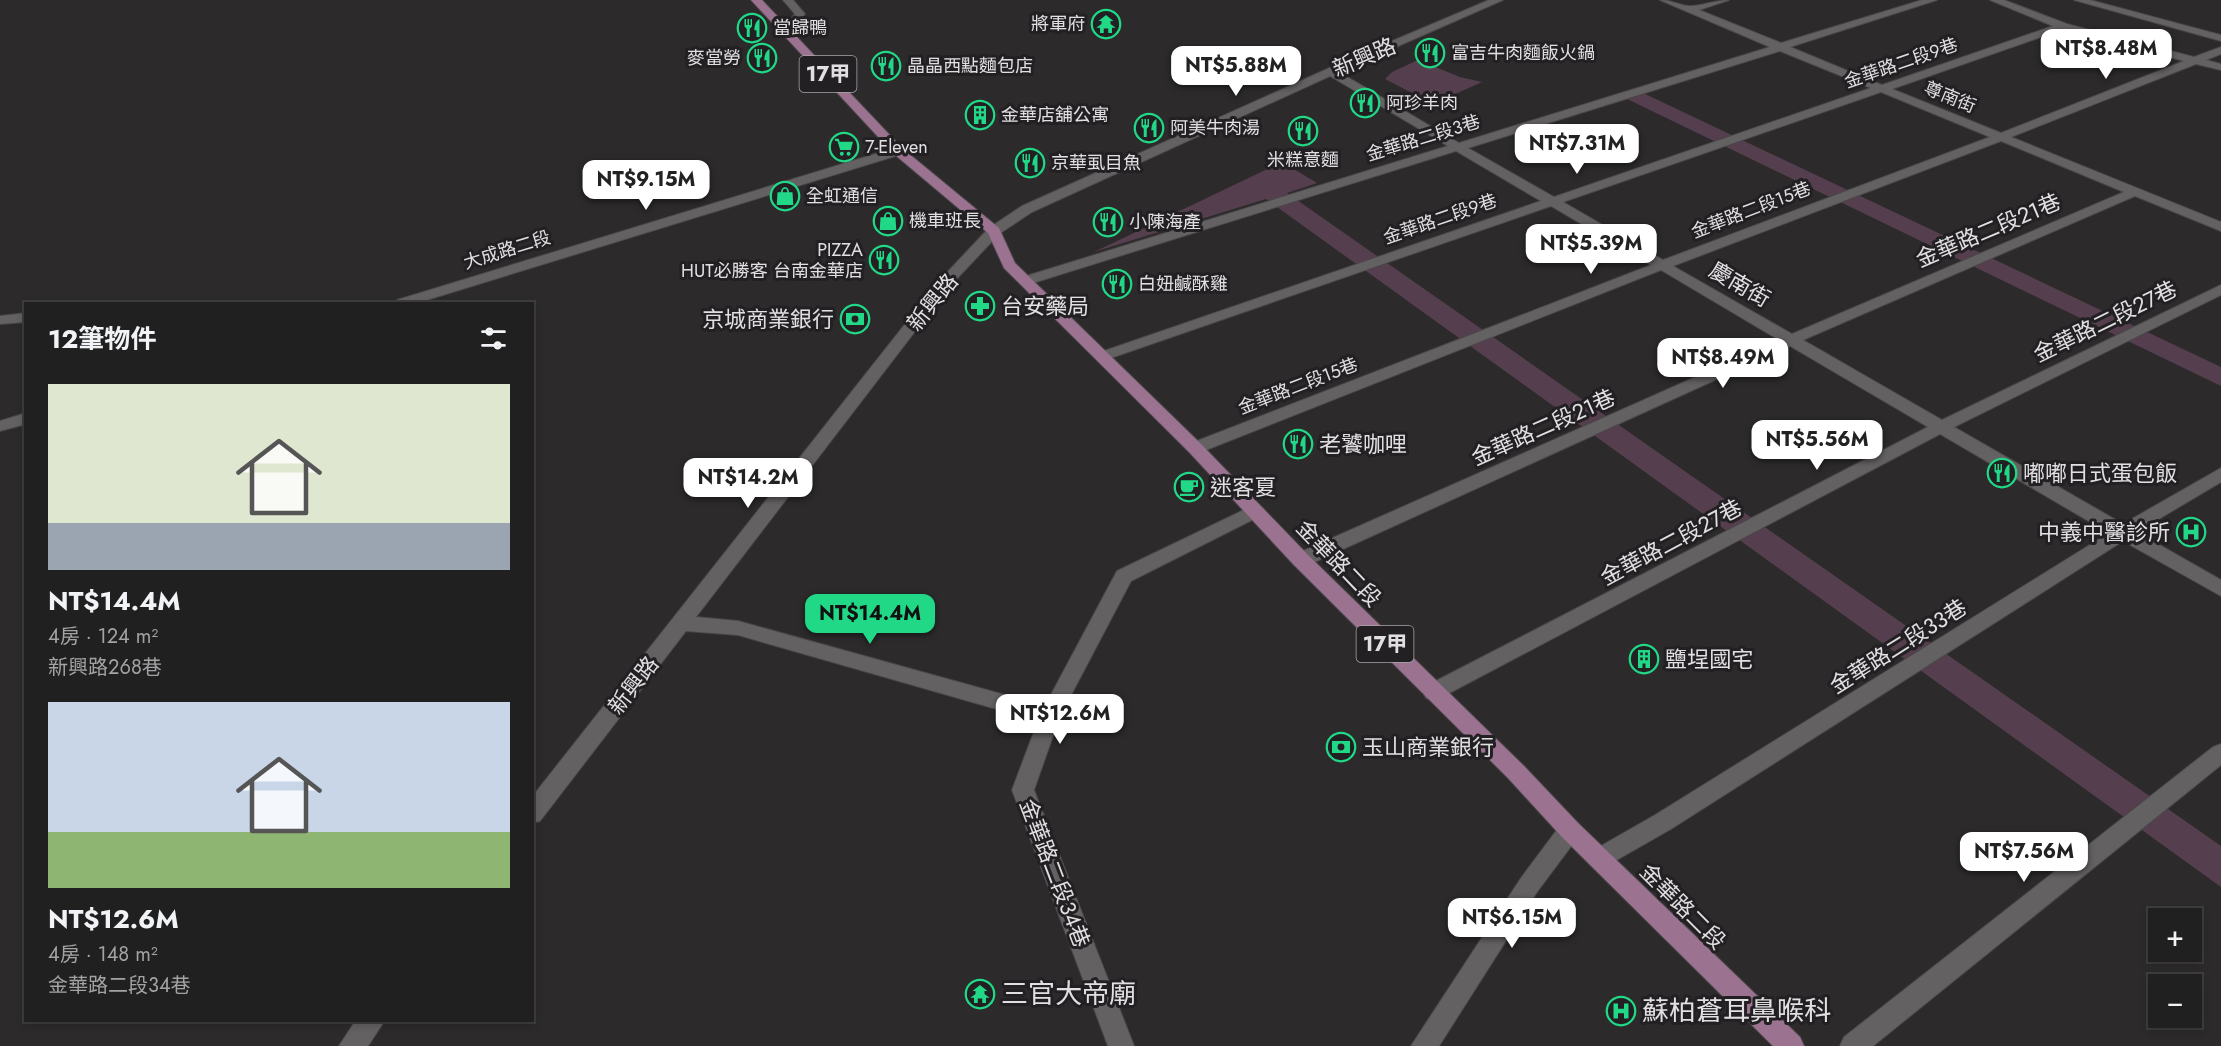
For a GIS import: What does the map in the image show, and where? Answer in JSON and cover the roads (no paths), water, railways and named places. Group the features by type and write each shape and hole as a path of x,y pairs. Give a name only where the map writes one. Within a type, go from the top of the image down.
{"main road":[{"name":"17甲","path":"756,0 898,150 994,231"},
{"name":"金華路二段","path":"994,231 1009,265 1028,280 1195,448 1301,560 1516,772 1570,830 1791,1046"}],"street":[{"path":"785,31 800,14 788,0"},
{"name":"新興路","path":"534,811 944,284 994,231 1038,204 1332,71 1498,0"},
{"name":"尊南街","path":"1665,0 2221,227"},
{"path":"1690,10 1724,0"},
{"name":"金華路二段3巷","path":"1028,280 1932,0"},
{"path":"1995,0 2063,26 2221,67"},
{"path":"2079,0 2221,38"},
{"path":"2106,8 2130,0"},
{"name":"金華路二段9巷","path":"1103,356 1551,200 2063,26"},
{"name":"金華路二段15巷","path":"1195,448 1662,264 2001,137 2221,50"},
{"name":"慶南街","path":"1332,71 2221,589"},
{"name":"大成路二段","path":"405,302 898,150"},
{"name":"金華路二段21巷","path":"1301,560 1791,340 2134,192"},
{"name":"金華路二段27巷","path":"1433,692 1940,427 2221,289"},
{"path":"0,320 24,317"},
{"path":"0,426 24,419"},
{"name":"金華路二段33巷","path":"1600,858 1663,822 2124,532 2221,474"},
{"name":"金華路二段34巷","path":"1121,1046 1023,790 1050,716 1124,576 1256,511"},
{"path":"682,623 738,628 1050,716"},
{"path":"1854,1046 2221,753"},
{"path":"1424,1046 1529,885 1570,830"},
{"path":"352,1046 370,1022"}],"place":[{"name":"將軍府","path":"1106,24"},
{"name":"當歸鴨","path":"752,28"},
{"name":"富吉牛肉麵飯火鍋","path":"1430,53"},
{"name":"麥當勞","path":"762,58"},
{"name":"晶晶西點麵包店","path":"886,66"},
{"name":"阿珍羊肉","path":"1365,103"},
{"name":"金華店舖公寓","path":"980,115"},
{"name":"阿美牛肉湯","path":"1149,128"},
{"name":"米糕意麵","path":"1303,131"},
{"name":"7-Eleven","path":"844,147"},
{"name":"京華虱目魚","path":"1030,163"},
{"name":"全虹通信","path":"785,196"},
{"name":"機車班長","path":"888,221"},
{"name":"小陳海產","path":"1108,222"},
{"name":"PIZZA HUT必勝客 台南金華店","path":"884,260"},
{"name":"白妞鹹酥雞","path":"1117,284"},
{"name":"台安藥局","path":"980,306"},
{"name":"京城商業銀行","path":"855,319"},
{"name":"老饕咖哩","path":"1298,444"},
{"name":"嘟嘟日式蛋包飯","path":"2002,473"},
{"name":"迷客夏","path":"1189,487"},
{"name":"中義中醫診所","path":"2191,532"},
{"name":"鹽埕國宅","path":"1644,659"},
{"name":"玉山商業銀行","path":"1341,747"},
{"name":"三官大帝廟","path":"980,994"},
{"name":"蘇柏蒼耳鼻喉科","path":"1621,1011"}]}
